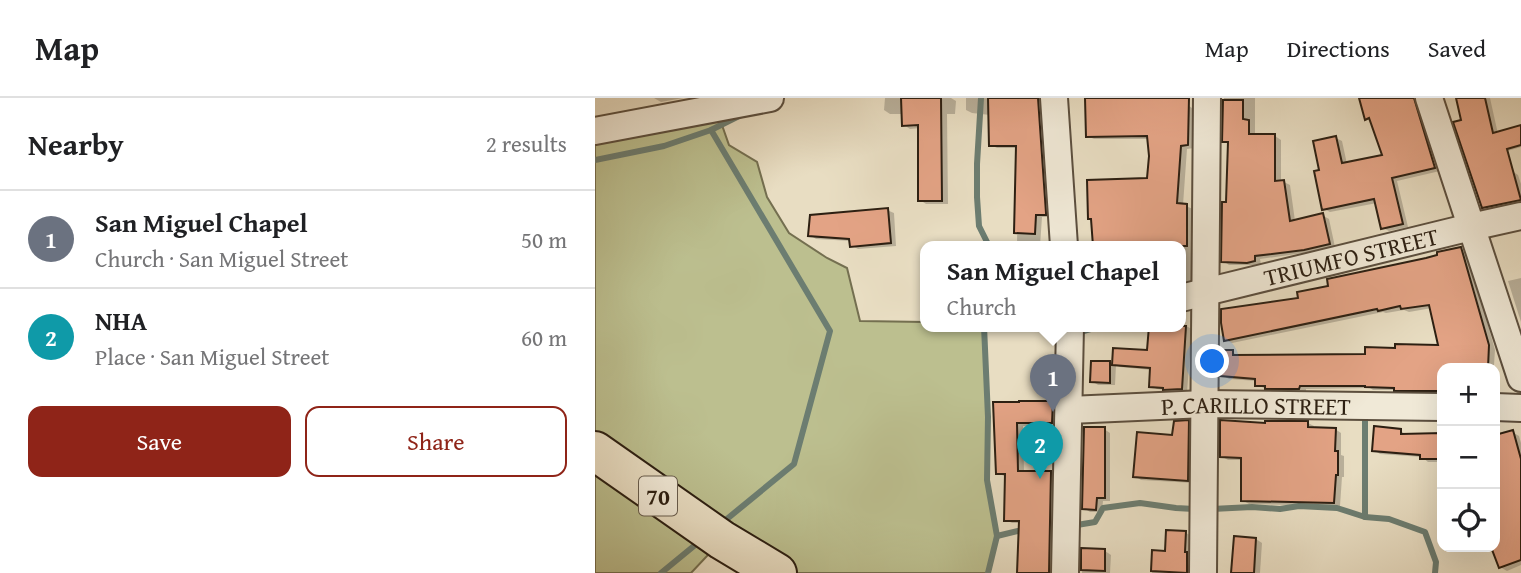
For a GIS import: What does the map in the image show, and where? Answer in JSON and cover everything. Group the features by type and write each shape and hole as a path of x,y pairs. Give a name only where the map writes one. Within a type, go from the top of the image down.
{"highway":[{"name":"70","path":"595,452 722,540 777,573"}],"street":[{"path":"595,131 770,98"},
{"path":"1053,98 1064,241"},
{"path":"1203,573 1205,404 1193,295 1207,98"},
{"path":"1429,98 1521,378"},
{"name":"TRIUMFO STREET","path":"1193,295 1521,216"},
{"path":"1065,573 1070,332"},
{"name":"P. CARILLO STREET","path":"1069,411 1205,404 1437,407"},
{"path":"1500,407 1521,408"}],"green space":[{"path":"716,108 729,145 757,162 767,197 789,233 847,268 860,321 920,322 920,332 984,332 988,417 987,480 997,536 988,573 777,573 722,540 691,573 595,573 595,131"}],"building":[{"path":"901,98 941,98 942,201 918,201 918,125 902,126"},
{"path":"988,98 1038,98 1046,215 1036,215 1035,234 1014,233 1016,146 989,146"},
{"path":"1085,98 1189,98 1188,145 1181,146 1177,203 1187,204 1187,246 1186,241 1093,241 1091,219 1088,219 1087,180 1147,178 1149,156 1147,136 1086,137"},
{"path":"1359,98 1414,98 1435,168 1392,178 1403,224 1381,229 1374,199 1322,210 1314,171 1319,170 1313,141 1336,136 1342,163 1382,155 1369,118 1365,120"},
{"path":"1456,98 1485,98 1493,133 1521,125 1521,145 1507,149 1521,200 1482,208 1453,122 1461,120"},
{"path":"1223,100 1243,100 1243,119 1249,120 1249,134 1275,134 1275,181 1284,180 1290,221 1323,213 1330,244 1255,256 1255,261 1247,263 1221,262 1222,202 1226,202 1228,142 1222,142"},
{"path":"888,208 891,243 850,247 849,239 808,236 810,215"},
{"path":"1461,247 1489,345 1488,363 1437,363 1437,391 1394,391 1394,388 1365,386 1265,389 1265,386 1255,386 1255,379 1220,376 1221,350 1233,350 1233,355 1365,354 1365,347 1395,348 1395,344 1438,345 1429,305 1377,309 1224,341 1221,323 1221,309 1298,298 1297,292 1328,286 1327,279 1426,258 1437,255 1437,252"},
{"path":"1148,332 1186,332 1182,389 1163,390 1149,387 1150,368 1112,365 1113,348 1147,350"},
{"path":"1091,361 1110,361 1110,383 1090,382"},
{"path":"1053,401 1052,423 1017,423 1018,471 1051,471 1049,573 1017,573 1019,521 1004,521 1005,474 996,474 993,402"},
{"path":"1189,420 1188,481 1133,477 1137,432 1172,435 1174,421"},
{"path":"1220,420 1265,423 1308,421 1308,427 1336,428 1338,475 1334,503 1241,501 1241,458 1220,457"},
{"path":"1374,426 1401,429 1401,434 1437,433 1437,459 1372,451"},
{"path":"1084,427 1105,427 1105,498 1097,498 1096,510 1082,509"},
{"path":"1513,430 1521,459 1521,560 1499,568 1493,552 1500,552 1500,434"},
{"path":"1166,530 1186,531 1187,573 1151,571 1152,550 1165,551"},
{"path":"1234,536 1256,538 1254,573 1231,573"},
{"path":"1081,548 1105,549 1105,571 1081,570"}],"waterway":[{"path":"981,98 977,197 979,226 986,241"},
{"path":"595,160 664,146 711,130 743,114"},
{"path":"711,130 830,331 794,464 722,523"},
{"path":"984,332 988,417 987,480 997,536 988,573"},
{"path":"1365,517 1367,416"},
{"path":"1077,525 1095,522 1103,508 1140,503 1194,509"},
{"path":"1212,509 1280,509 1299,506 1337,508 1365,517 1389,519 1425,532 1436,562 1435,573"},
{"path":"997,536 1027,530"},
{"path":"661,573 700,541"}],"place":[{"name":"San Miguel Chapel","path":"1053,412"},
{"name":"NHA","path":"1040,479"}]}
